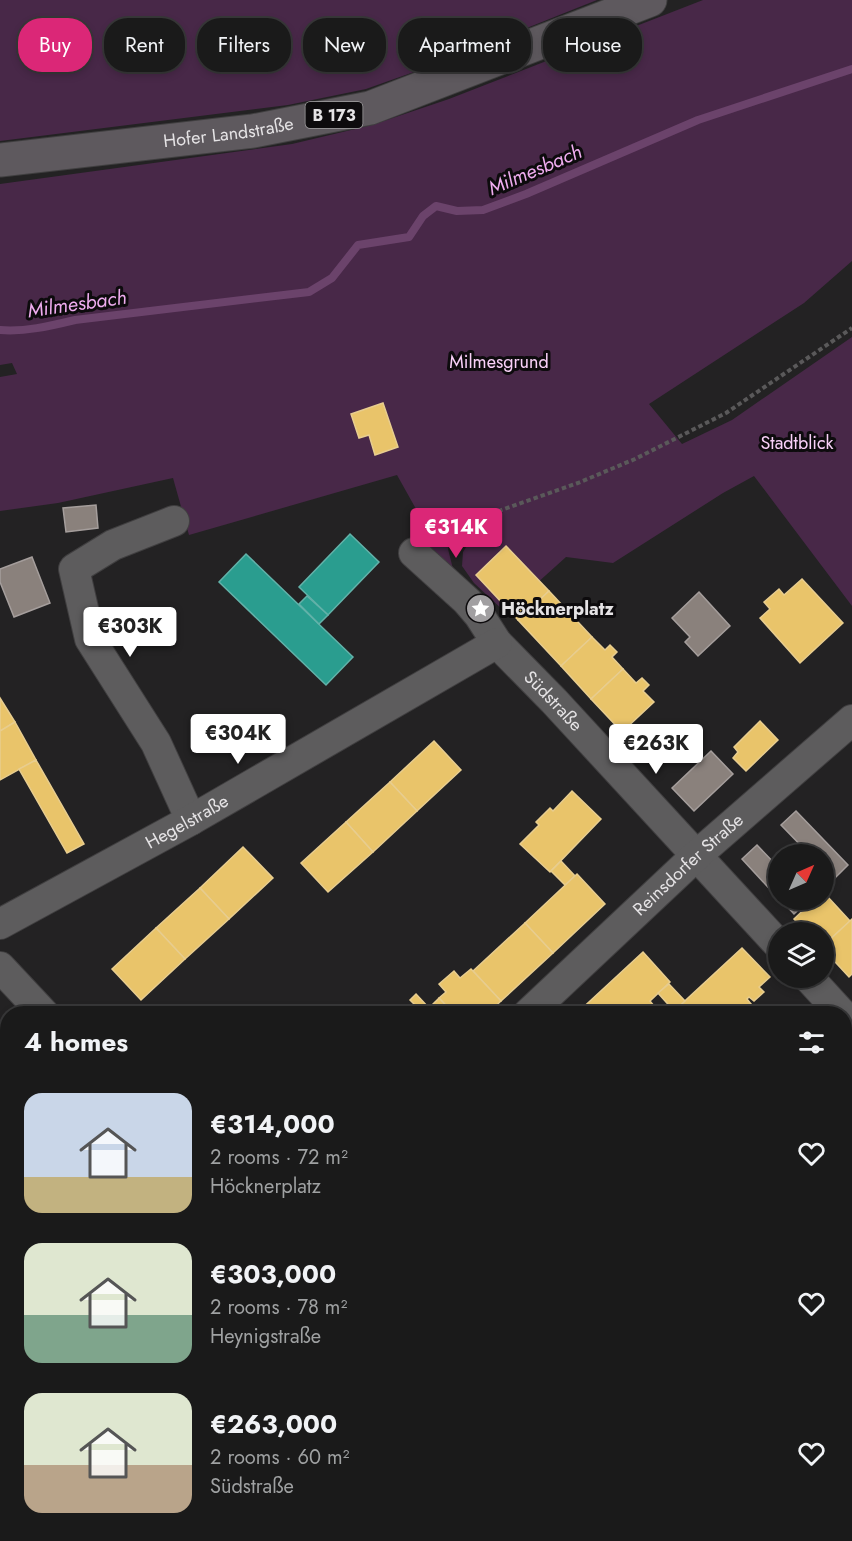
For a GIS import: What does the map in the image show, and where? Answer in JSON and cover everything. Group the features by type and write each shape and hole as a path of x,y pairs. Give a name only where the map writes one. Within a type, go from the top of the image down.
{"main road":[{"name":"Hofer Landstraße","path":"0,160 253,131 370,108 650,0"}],"street":[{"path":"174,521 113,545 74,569 90,639 156,743 191,820"},
{"path":"414,553 480,615 497,643"},
{"name":"Hegelstraße","path":"0,924 191,820 497,643"},
{"name":"Südstraße","path":"497,643 768,933"},
{"name":"Reinsdorfer Straße","path":"537,1006 697,855 852,720"},
{"path":"0,967 37,1006"},
{"path":"818,988 835,1006"}],"path":[{"path":"484,516 578,483 655,449 726,413 852,328"}],"green space":[{"path":"0,0 597,0 552,18 543,18 543,22 531,26 531,18 398,18 398,72 414,72 366,89 288,105 0,141"},
{"path":"703,0 852,0 852,261 804,303 649,404 682,444 732,420 852,337 852,606 754,476 723,493 613,563 566,557 505,612 474,583 462,566 463,552 468,544 453,536 448,549 456,581 412,538 425,525 397,475 189,535 173,478 58,503 0,511 0,377 17,374 12,363 0,365 0,184 292,144 372,125 518,72 531,72 531,67 543,62 543,72 642,72 642,24"}],"building: Homes":[{"path":"383,403 398,447 375,455 369,435 359,438 351,414"},
{"path":"506,546 549,591 518,620 476,575"},
{"path":"802,579 843,623 800,663 760,618 770,609 764,602 779,589 784,595"},
{"path":"549,591 592,637 561,666 518,620"},
{"path":"592,637 605,650 610,645 617,652 612,657 623,669 591,699 561,666"},
{"path":"623,669 636,683 642,678 649,685 643,691 654,702 622,732 591,699"},
{"path":"0,698 15,722 0,731"},
{"path":"760,721 778,740 746,771 733,758 738,752 734,747"},
{"path":"15,722 36,760 0,780 0,731"},
{"path":"434,741 461,770 417,811 390,782"},
{"path":"36,760 84,844 67,853 19,769"},
{"path":"390,782 417,811 373,852 346,822"},
{"path":"572,791 601,819 550,872 520,844 539,825 536,822 550,808 553,811"},
{"path":"346,822 373,852 328,892 301,863"},
{"path":"243,847 273,878 229,919 200,888"},
{"path":"561,861 575,876 565,885 551,871"},
{"path":"577,874 605,904 553,953 525,923"},
{"path":"200,888 229,919 185,959 156,928"},
{"path":"834,904 850,921 834,936 834,922 797,922 794,919 803,910 834,910"},
{"path":"852,919 852,974 849,977 834,961 834,936"},
{"path":"525,923 553,953 501,1001 473,971"},
{"path":"156,928 185,959 141,1000 112,969"},
{"path":"742,948 768,975 768,979 759,987 764,992 754,1001 749,997 747,999 751,1004 749,1006 679,1006"},
{"path":"643,952 670,982 650,1001 654,1006 585,1006"},
{"path":"471,969 501,1001 496,1006 446,1006 439,998 446,992 439,984 454,971 460,978"},
{"path":"669,984 685,1001 680,1006 670,1006 658,993"},
{"path":"416,994 427,1006 416,1006 410,1000"},
{"path":"439,998 446,1006 431,1006"}],"building: Schools":[{"path":"350,534 379,562 328,615 299,587"},
{"path":"246,554 353,657 326,685 219,582"},
{"path":"307,596 328,615 319,624 299,604"}],"building: Industry":[{"path":"96,505 98,528 66,532 63,508"},
{"path":"32,557 50,603 14,617 0,582 0,569"},
{"path":"699,592 730,626 698,656 685,642 690,637 672,618"},
{"path":"673,732 684,742 668,759 657,748"},
{"path":"711,751 733,774 694,811 672,788"},
{"path":"796,811 828,844 799,844 781,825"},
{"path":"757,845 768,857 768,887 742,859"},
{"path":"834,850 848,865 834,879"}],"waterway":[{"name":"Milmesbach","path":"0,330 29,329 75,320 309,292 332,278 358,245 409,237 423,216 436,206 457,211 483,210 526,194 698,120 852,69"}],"place":[{"name":"Höcknerplatz","path":"480,609"}],"park label":[{"name":"Milmesgrund","path":"499,362"},
{"name":"Stadtblick","path":"797,443"}]}
